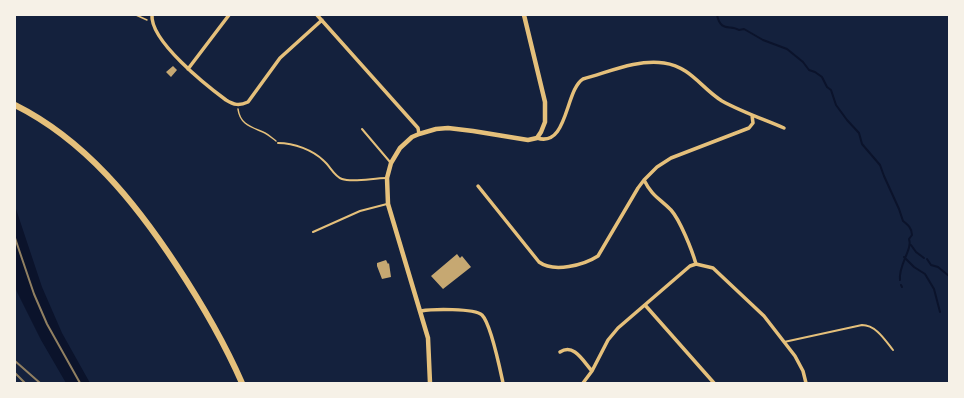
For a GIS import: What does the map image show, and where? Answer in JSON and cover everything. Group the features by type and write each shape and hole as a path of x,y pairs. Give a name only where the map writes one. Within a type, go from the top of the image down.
{"main road":[{"path":"15,105 40,119 74,144 95,163 133,204 167,250 205,310 220,335 242,383"}],"street":[{"path":"152,15 151,21 154,28 188,69 226,100 238,105 248,102 280,58 322,20"},
{"path":"188,69 229,15"},
{"path":"317,15 418,128 419,134"},
{"path":"524,15 545,102 545,122 537,138"},
{"path":"430,383 429,347 421,311 388,204 387,178 391,163 405,143 419,134 436,129 448,128 528,140 537,138 543,140 548,139 557,132 565,116 575,87 583,78 636,64 653,62 673,65 691,74 722,100 738,109 784,128"},
{"path":"478,186 539,262 550,267 581,265 598,256 644,180 657,167 671,158 749,128 753,123 752,115"},
{"path":"644,180 649,191 675,216 694,255 696,264"},
{"path":"584,383 608,340 618,328 690,266 696,264 713,268 764,316 801,367 806,383"},
{"path":"645,305 714,383"},
{"path":"421,311 443,309 475,312 481,314 486,321 490,333 503,383"},
{"path":"560,352 570,349 574,351 592,371"}],"lane":[{"path":"362,129 391,163"},
{"path":"278,143 288,143 310,151 324,161 338,177 342,179 387,178"},
{"path":"313,232 360,211 388,204"},
{"path":"784,342 868,325 873,327 893,350"}],"path":[{"path":"136,15 151,21"},
{"path":"238,105 239,114 245,124 266,134 278,143"}],"water":[{"path":"15,206 42,287 62,333 90,383 66,383 41,340 17,292 15,286"}],"building":[{"path":"173,66 177,70 171,77 166,72"},
{"path":"457,254 460,258 462,256 471,267 443,289 431,276"},
{"path":"386,260 388,264 389,263 391,277 382,279 377,263"}],"waterway":[{"path":"717,15 723,26 736,28 739,30 744,29 763,40 787,49 803,62 809,70 822,77 827,87 831,90 836,105 859,133 862,144 880,165 903,221 911,230 912,235 909,239 909,248 901,269 900,280"},
{"path":"911,245 916,252 924,258"},
{"path":"904,257 914,267 925,274 934,289 940,312"},
{"path":"927,259 931,265 938,267 949,276"}],"railway":[{"path":"15,238 34,294 47,324 80,383"},
{"path":"15,361 40,383"},
{"path":"15,373 25,383"}]}
